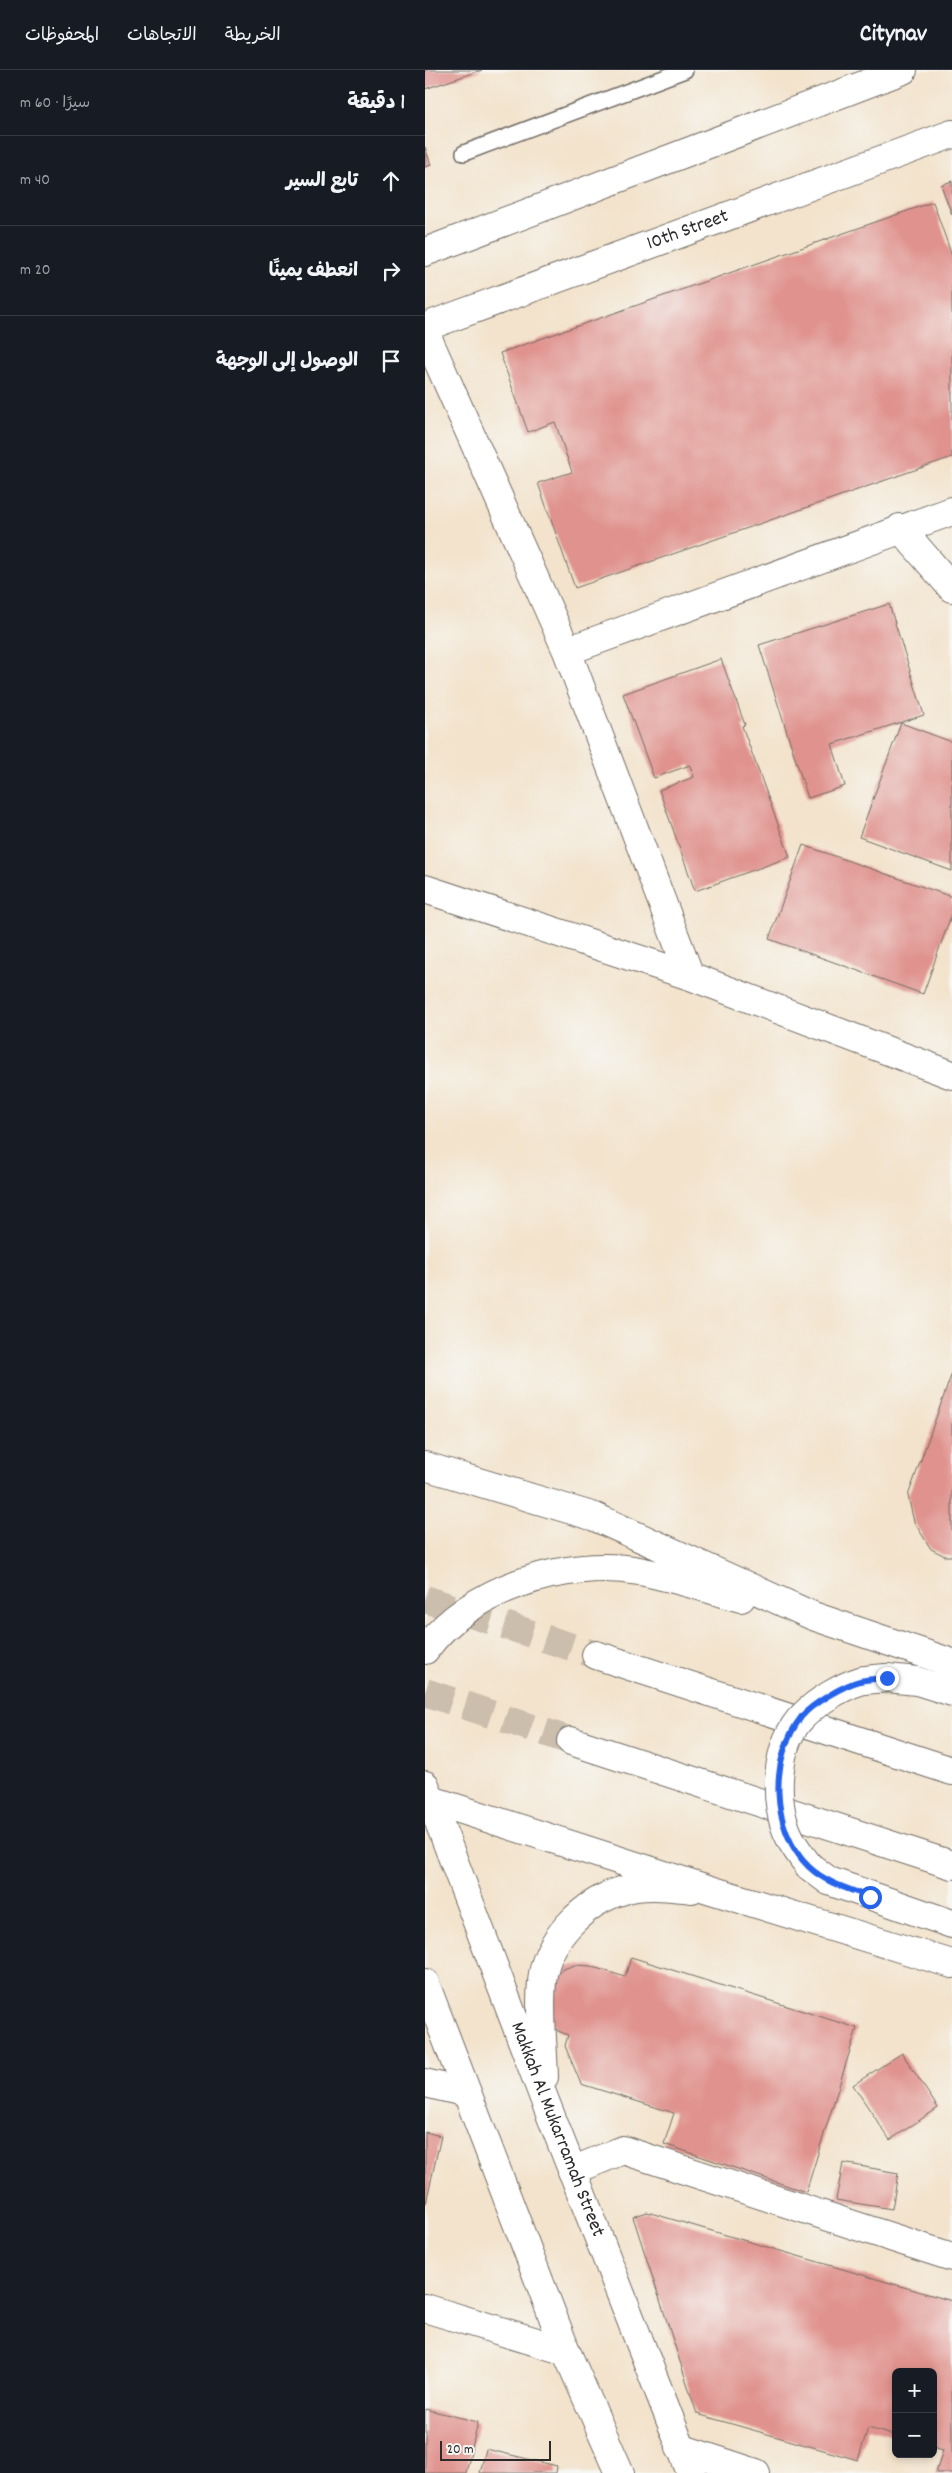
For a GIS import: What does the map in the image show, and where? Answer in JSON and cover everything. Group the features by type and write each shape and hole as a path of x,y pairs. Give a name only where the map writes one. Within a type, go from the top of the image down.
{"main road":[{"path":"425,252 888,72"},
{"name":"10th Street","path":"425,326 952,134"},
{"path":"425,332 567,651 690,976"},
{"path":"567,651 900,528 952,511"},
{"path":"900,528 952,588"},
{"path":"425,889 690,976 952,1075"},
{"path":"425,1466 595,1517 813,1616"},
{"path":"425,1650 436,1634 458,1616 515,1584 552,1573 597,1568 638,1571 813,1616 952,1663"},
{"path":"596,1656 952,1771"},
{"path":"952,1692 917,1681 887,1678 860,1681 842,1689 803,1715 790,1736 782,1759 779,1799 789,1837 809,1866 829,1881 952,1924"},
{"path":"571,1741 952,1865"},
{"path":"427,1794 711,1890 952,1964"},
{"name":"Makkah Al Mukarramah Street","path":"427,1794 545,2102 691,2473"},
{"path":"545,2102 542,1980 557,1940 574,1920 596,1902 625,1889 655,1886 711,1890"},
{"path":"425,1983 566,2351 620,2473"},
{"path":"425,2083 467,2093"},
{"path":"572,2171 623,2150 952,2257"},
{"path":"425,2308 566,2351"},
{"path":"680,2448 756,2473"}],"lane":[{"path":"464,153 685,70"}],"building":[{"path":"425,70 482,70 425,89"},
{"path":"425,147 431,165 425,167"},
{"path":"952,181 952,215 941,185"},
{"path":"933,202 952,256 952,457 575,588 538,483 572,472 555,422 528,432 500,353"},
{"path":"889,604 924,715 832,744 845,786 808,798 759,645"},
{"path":"721,659 745,725 742,726 790,857 695,891 659,790 694,777 690,765 654,778 623,694"},
{"path":"901,723 952,742 952,871 859,837"},
{"path":"803,845 952,897 952,913 923,994 769,939"},
{"path":"952,1373 952,1556 945,1556 931,1549 914,1522 908,1496"},
{"path":"631,1957 857,2028 806,2192 664,2144 674,2113 581,2084 565,2046 568,2035 558,2031 551,2021 555,1976 563,1969 575,1965 590,1966 625,1977"},
{"path":"902,2053 938,2108 890,2140 853,2085"},
{"path":"425,2132 441,2136 426,2203 425,2203"},
{"path":"843,2163 898,2173 892,2209 836,2200"},
{"path":"647,2212 952,2301 952,2473 936,2473 943,2450 937,2448 937,2368 892,2368 892,2435 868,2428 858,2460 697,2414 633,2217"},
{"path":"425,2409 478,2422 466,2473 425,2473"},
{"path":"486,2449 557,2466 556,2473 480,2473"}],"tunnel":[{"path":"425,1599 596,1655"},
{"path":"425,1692 571,1741"}],"route":[{"path":"870,1897 829,1881 809,1866 797,1851 783,1821 779,1799 779,1782 782,1759 790,1736 803,1715 820,1702 860,1681 887,1678"}]}
